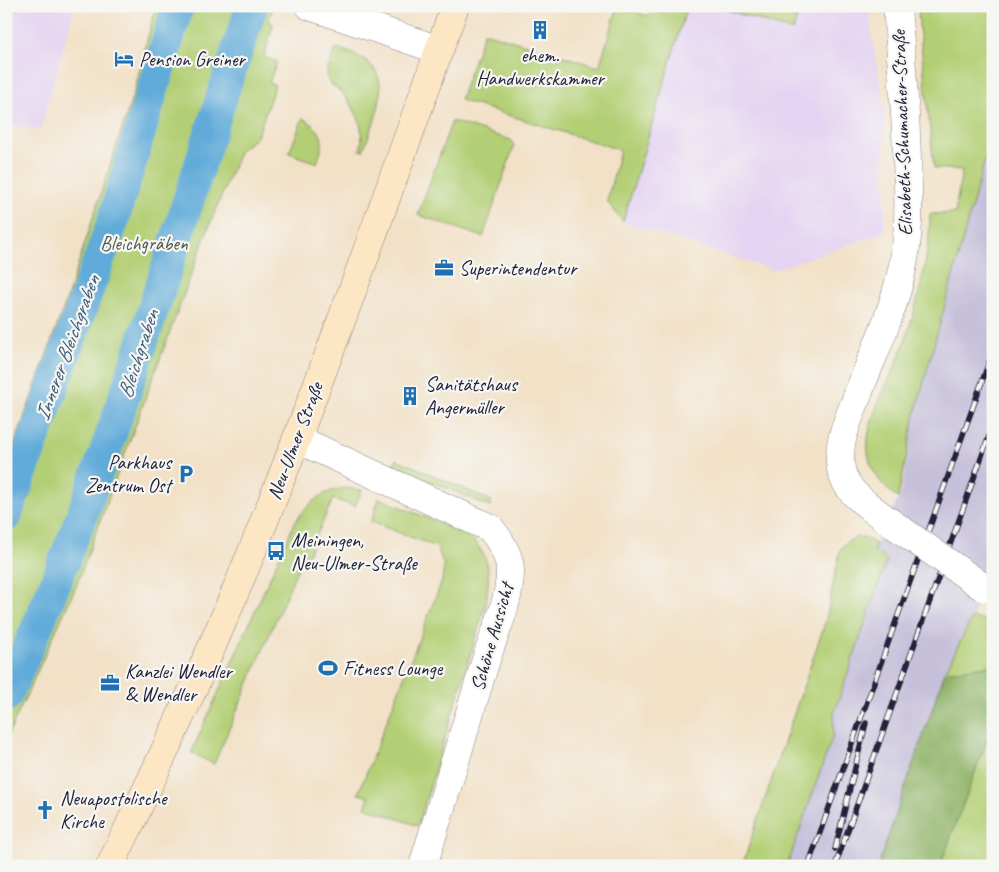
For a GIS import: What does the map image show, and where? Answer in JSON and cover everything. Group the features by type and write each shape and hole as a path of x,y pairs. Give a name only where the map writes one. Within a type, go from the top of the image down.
{"main road":[{"name":"Neu-Ulmer Straße","path":"110,866 144,796 240,580 297,439 455,6"}],"street":[{"path":"310,6 439,50"},
{"name":"Elisabeth-Schumacher-Straße","path":"897,6 907,150 908,215 906,251 890,314 847,423 840,456 842,476 846,486 856,496 887,520 988,590"},
{"name":"Schöne Aussicht","path":"297,439 490,528 500,541 507,555 510,571 502,616 488,655 423,866"}],"shaded area":[{"path":"6,6 75,6 40,131 6,123"},
{"path":"687,6 869,6 871,33 884,104 885,216 883,233 773,270 623,222"},
{"path":"993,130 993,561 972,618 945,672 878,866 787,866 833,735 834,713 873,549 901,493 915,414"}],"green space":[{"name":"Bleichgräben","path":"156,6 273,6 269,19 273,25 264,57 277,62 269,83 275,85 257,137 240,150 208,229 75,589 6,740 6,467 67,298 134,92"},
{"path":"618,6 648,16 651,8 665,13 668,6 687,6 623,222 607,201 620,150 460,100 484,32 599,67"},
{"path":"714,6 800,6 793,31"},
{"path":"920,6 993,6 993,130 915,414 898,498 880,480 870,462 868,444 871,424 877,405 896,365 914,313 928,247 930,214 955,213 962,170 934,168 918,15"},
{"path":"336,48 362,58 373,67 378,77 380,89 379,102 363,151 360,150 362,142 361,127 355,112 346,98 327,78 328,69"},
{"path":"303,118 316,128 321,137 322,142 317,163 289,153"},
{"path":"452,121 511,140 514,146 483,237 418,215"},
{"path":"396,459 492,501 490,507 393,465"},
{"path":"345,488 362,490 355,506 333,499 308,555 304,554 214,764 191,753 294,524 304,510 322,495"},
{"path":"379,498 468,535 482,551 488,566 486,603 418,826 365,807 369,797 358,794 442,581 444,566 437,547 371,522"},
{"path":"864,537 876,544 873,549 887,560 834,713 833,735 787,866 742,866 826,620 840,550 850,540"},
{"path":"972,618 987,620 993,625 993,665 945,672"},
{"path":"993,665 993,724 940,866 878,866 945,672"},
{"path":"993,724 993,866 940,866"}],"waterway":[{"name":"Innerer Bleichgraben","path":"6,516 112,224 178,6"},
{"name":"Bleichgraben","path":"6,696 43,612 109,441 252,6"}],"railway":[{"path":"808,866 993,351"},
{"path":"835,866 993,425"},
{"path":"835,849 866,723"}],"place":[{"name":"ehem. Handwerkskammer","path":"540,30"},
{"name":"Pension Greiner","path":"124,59"},
{"name":"Superintendentur","path":"444,268"},
{"name":"Sanitätshaus Angermüller","path":"410,396"},
{"name":"Parkhaus Zentrum Ost","path":"186,474"},
{"name":"Meiningen, Neu-Ulmer-Straße","path":"276,551"},
{"name":"Fitness Lounge","path":"328,668"},
{"name":"Kanzlei Wendler & Wendler","path":"110,683"},
{"name":"Neuapostolische Kirche","path":"45,810"}]}
